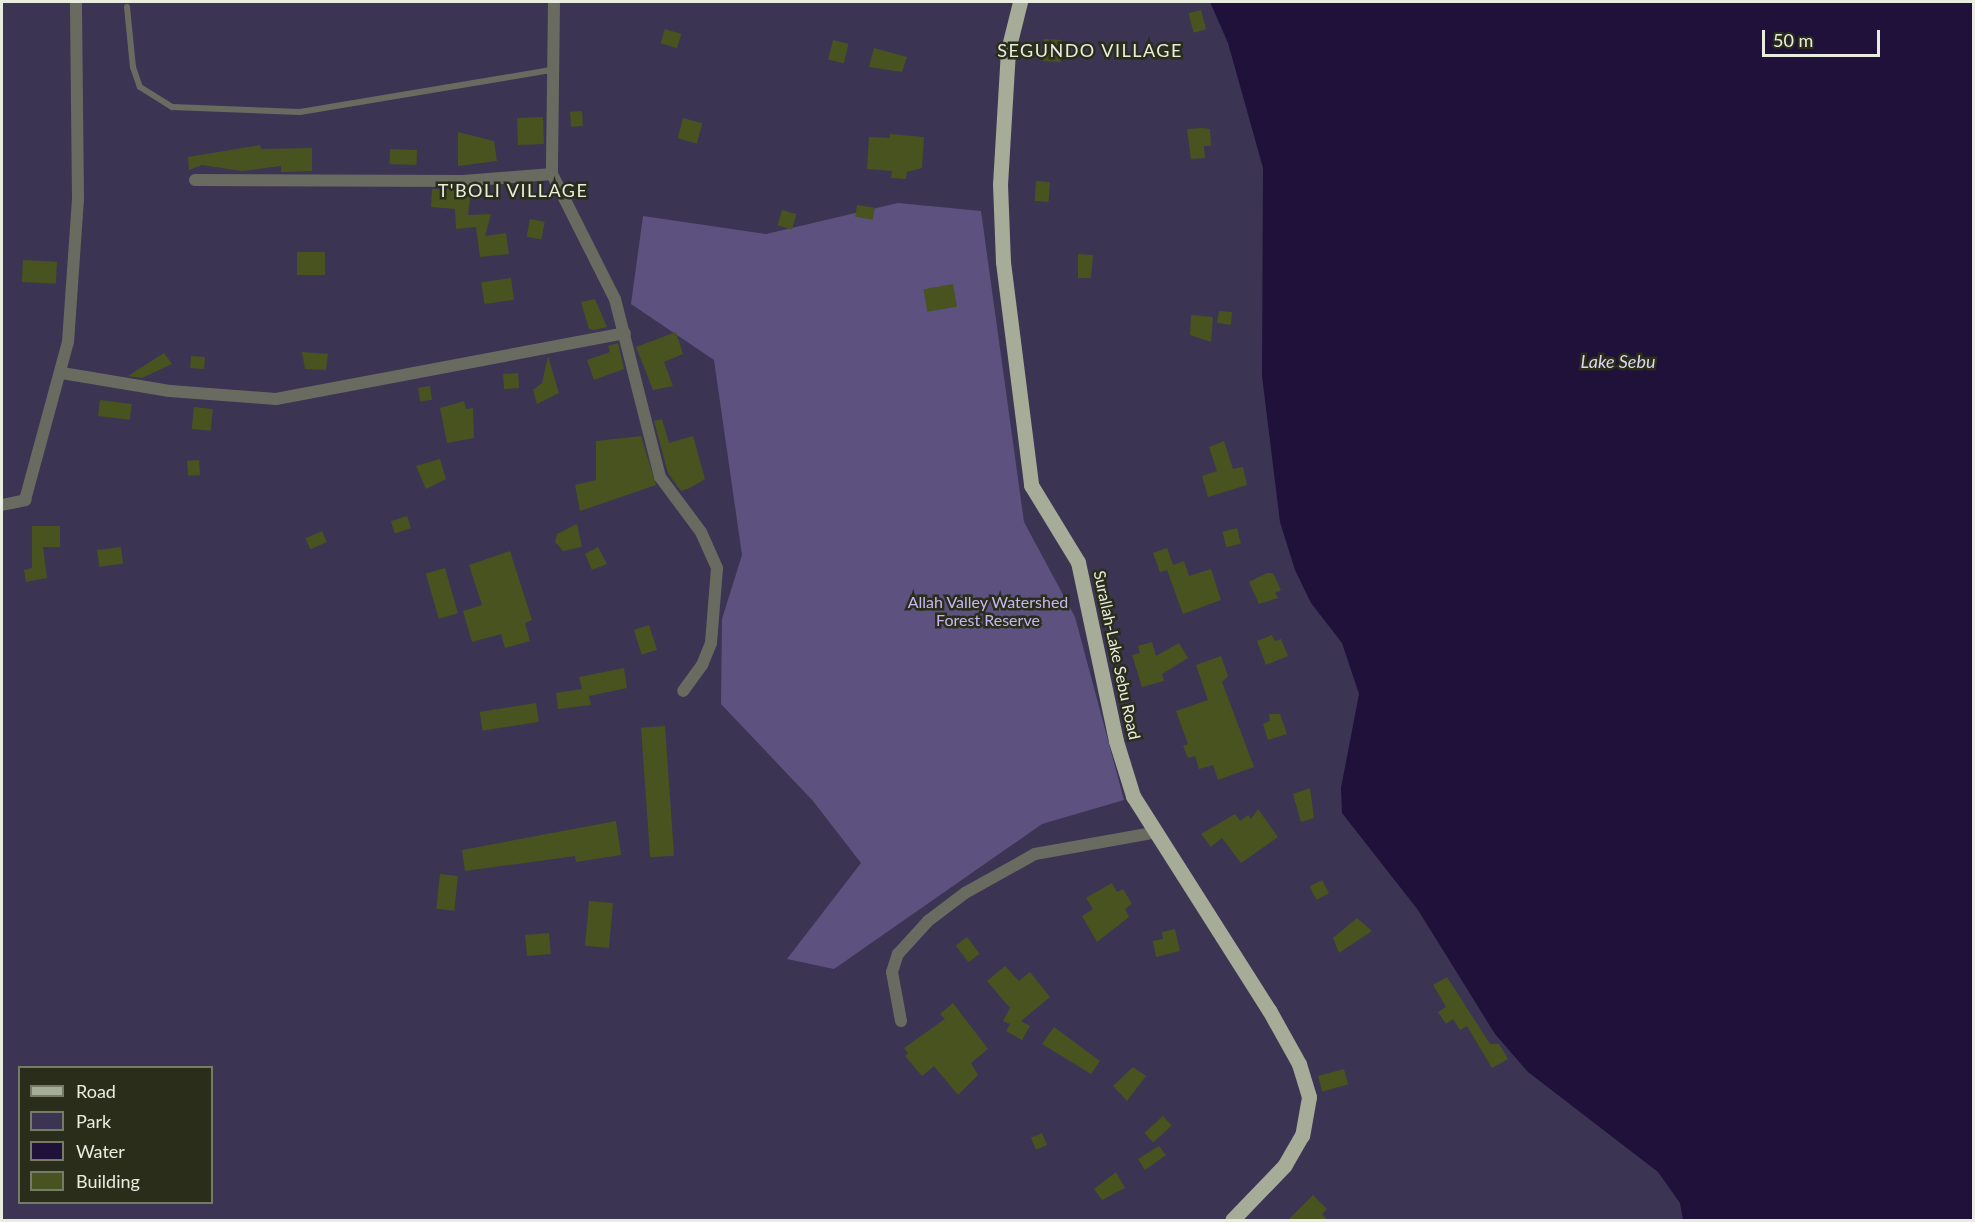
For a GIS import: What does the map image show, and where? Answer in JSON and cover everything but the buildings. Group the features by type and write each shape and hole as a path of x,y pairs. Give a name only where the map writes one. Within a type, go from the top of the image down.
{"main road":[{"name":"Surallah-Lake Sebu Road","path":"1020,2 1008,50 1000,184 1003,262 1031,485 1040,506 1078,562 1116,741 1133,795 1269,1010 1299,1064 1309,1097 1302,1135 1285,1165 1232,1221"}],"street":[{"path":"2,505 25,500 62,373 78,199 76,2"},
{"path":"554,2 550,70 552,174 598,262 625,333 648,444 660,477 701,532 717,568 716,621 711,644 702,665 683,691"},
{"path":"195,180 463,182 552,174"},
{"path":"62,373 170,391 276,399 625,333"},
{"path":"901,1021 892,972 898,954 928,921 965,893 1035,854 1157,832"}],"lane":[{"path":"127,7 133,67 140,87 172,107 300,112 550,70"}],"green space":[{"name":"Allah Valley Watershed Forest Reserve","path":"2,2 1973,2 1973,1220 2,1220"},
{"path":"898,203 981,211 1024,522 1075,617 1124,800 1042,824 834,969 787,959 861,863 813,801 721,704 722,619 742,555 714,360 631,304 643,216 766,234"}],"water":[{"name":"Lake Sebu","path":"1210,2 1973,2 1973,1220 1683,1220 1680,1203 1658,1172 1528,1072 1495,1034 1418,910 1342,813 1341,788 1359,694 1342,643 1311,603 1295,570 1280,522 1262,376 1263,168 1228,43"}],"district":[{"name":"SEGUNDO VILLAGE","path":"1090,50"},
{"name":"T'BOLI VILLAGE","path":"513,190"}]}
